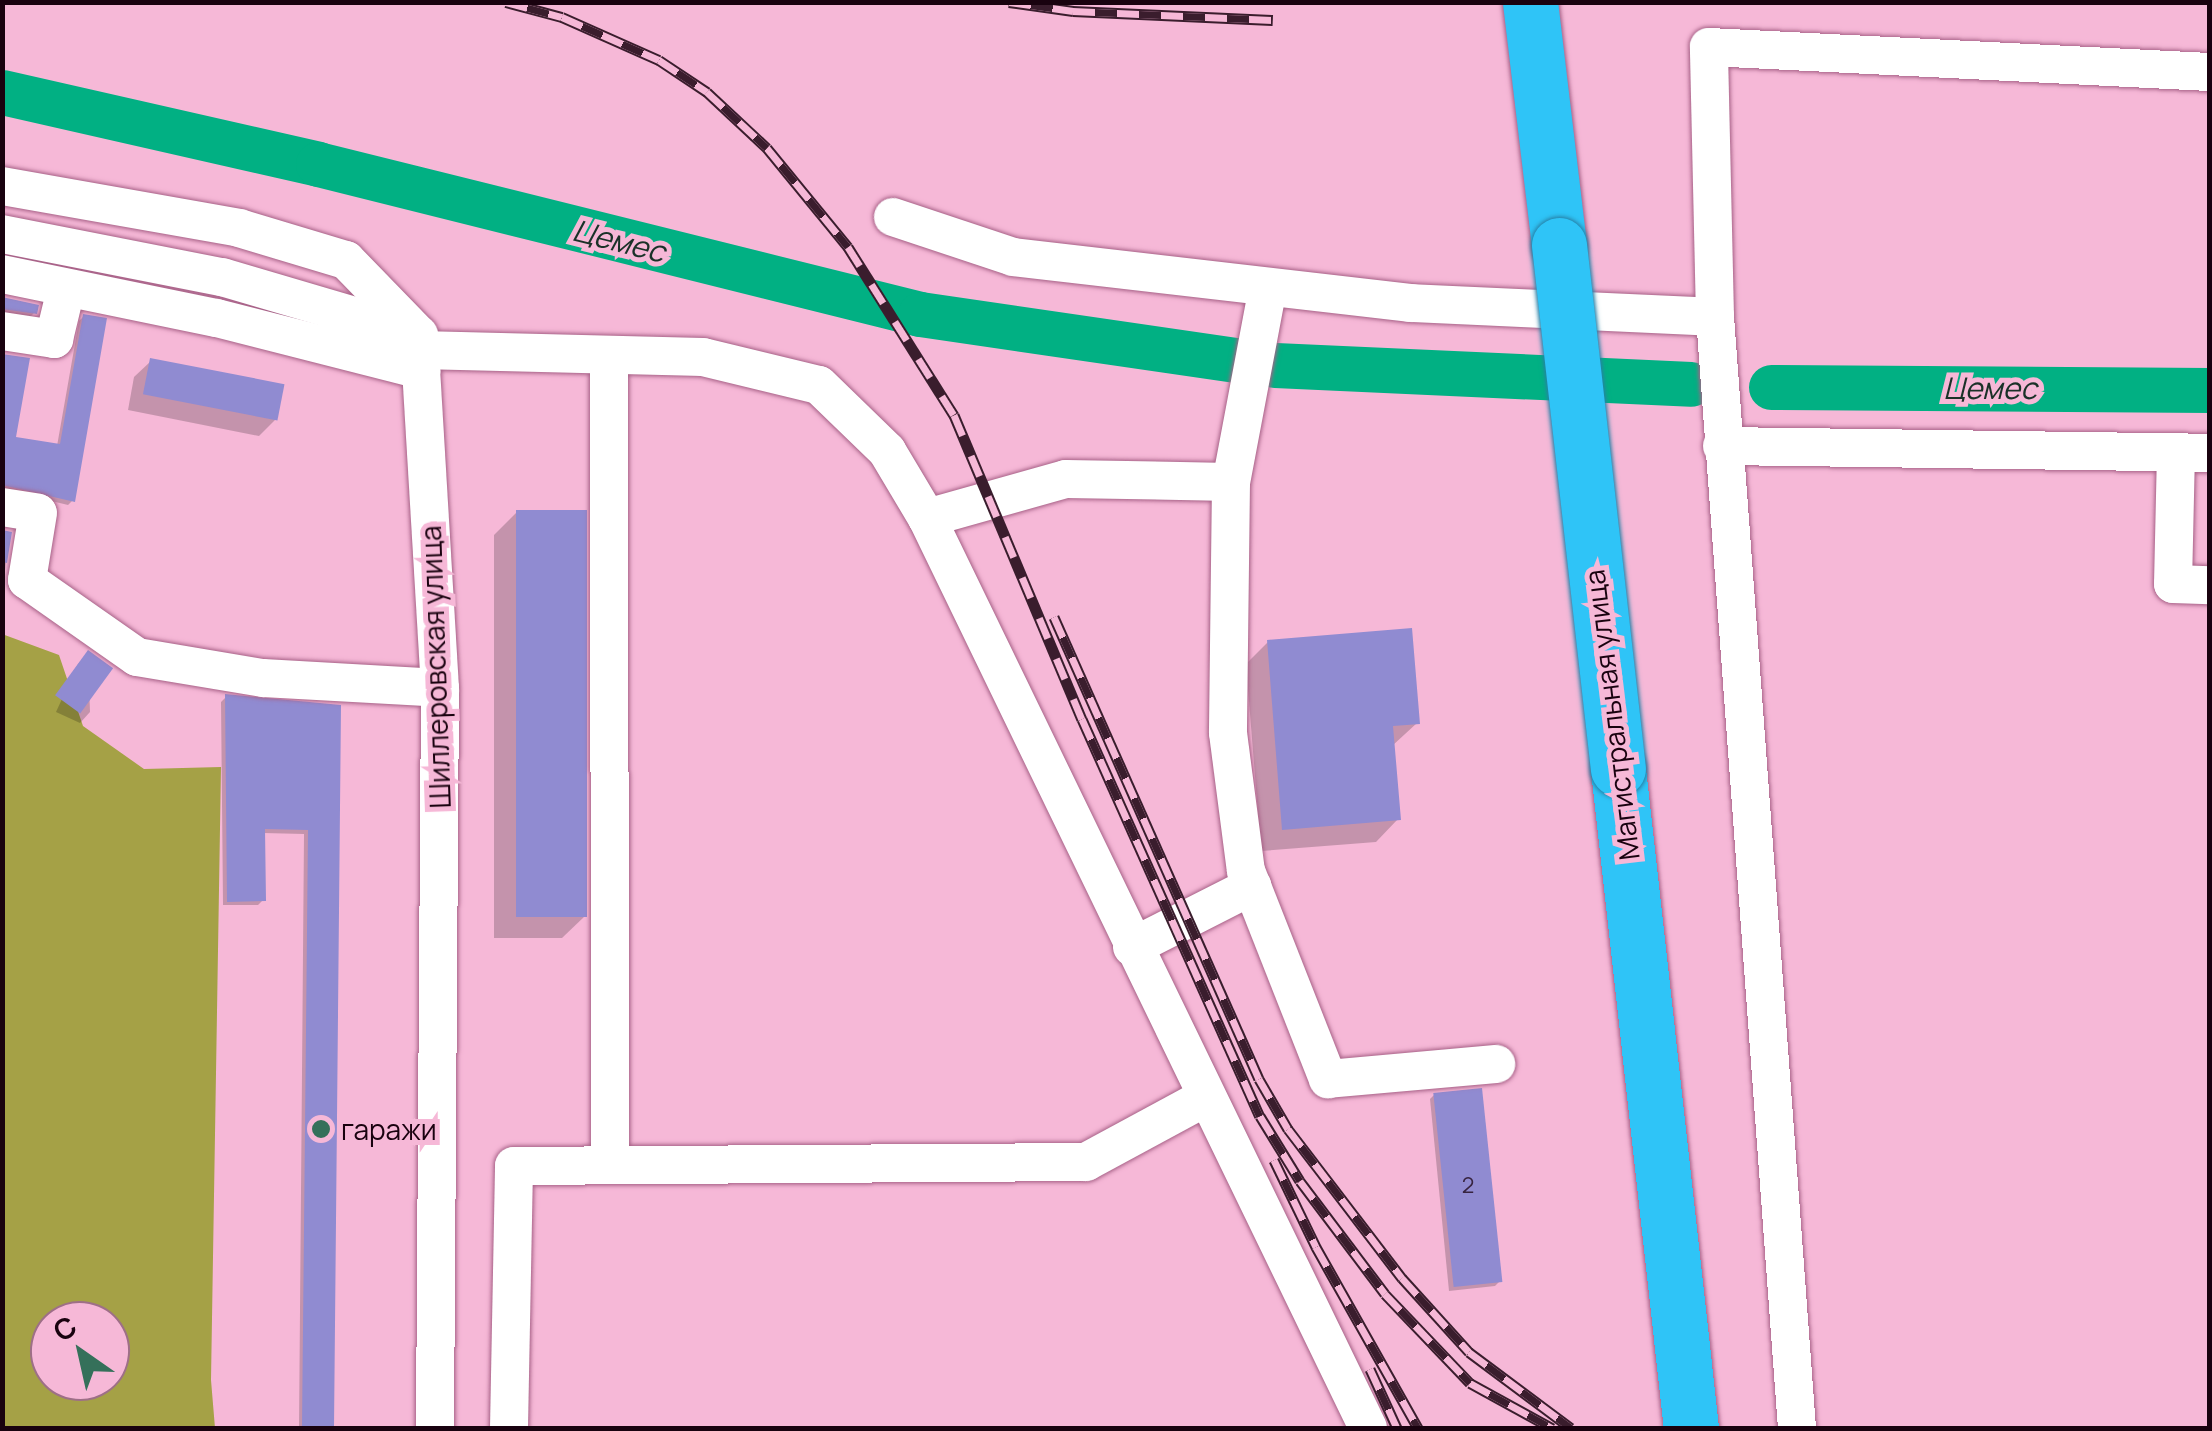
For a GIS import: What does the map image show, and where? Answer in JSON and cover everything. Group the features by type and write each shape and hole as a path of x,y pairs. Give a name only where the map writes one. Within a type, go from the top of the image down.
{"highway":[{"name":"Магистральная улица","path":"1532,23 1691,1428"}],"street":[{"path":"1797,1428 1722,446 1709,47 2210,72"},
{"path":"2,186 239,228 346,260 420,351"},
{"path":"894,217 1012,257 1410,303 1715,317"},
{"path":"2,234 222,278 420,351"},
{"path":"2,274 217,318 420,351 703,358 820,385 888,450 926,518 1368,1428"},
{"path":"1268,287 1231,482 1228,733 1246,871 1328,1079 1496,1064"},
{"path":"2,331 54,339 66,289"},
{"name":"Шиллеровская улица","path":"420,351 440,688 435,1428"},
{"path":"609,355 610,1166"},
{"path":"1722,446 2193,452 2173,584 2210,585"},
{"path":"926,518 1066,479 1231,482"},
{"path":"2,507 38,513 27,580 137,657 263,678 440,688"},
{"path":"1132,947 1252,886"},
{"path":"509,1428 514,1166 1086,1162 1206,1097"}],"shaded area":[{"path":"2,634 59,655 83,726 144,769 221,767 211,1380 215,1428 3,1428"}],"building":[{"path":"2,297 39,305 37,314 2,309"},
{"path":"83,314 107,318 75,502 2,485 2,354 30,358 16,437 60,444"},
{"path":"150,358 284,384 277,420 143,394"},
{"path":"516,510 587,510 587,917 516,917"},
{"path":"2,530 12,532 7,563 2,562"},
{"path":"1412,628 1420,724 1393,726 1401,820 1282,830 1267,640"},
{"path":"88,650 113,668 80,714 55,695"},
{"name":"гаражи","path":"225,694 341,705 334,1428 302,1428 308,830 265,829 266,901 227,902"},
{"path":"1482,1088 1502,1282 1454,1287 1433,1093"}],"waterway":[{"name":"Цемес","path":"2,92 318,164 920,314 1241,361"},
{"name":"Цемес","path":"1275,365 1691,384"},
{"name":"Цемес","path":"1771,387 2210,390"}],"railway":[{"path":"506,2 562,17 659,60 707,92 767,148 848,247 954,415 1082,719 1260,1116 1300,1181 1385,1294 1470,1383 1552,1428"},
{"path":"1009,2 1073,11 1273,20"},
{"path":"1054,617 1259,1079 1288,1129 1402,1278 1469,1352 1571,1428"},
{"path":"1274,1160 1316,1247 1418,1428"},
{"path":"1370,1369 1397,1428"}],"place":[{"name":"гаражи","path":"321,1129"}]}
